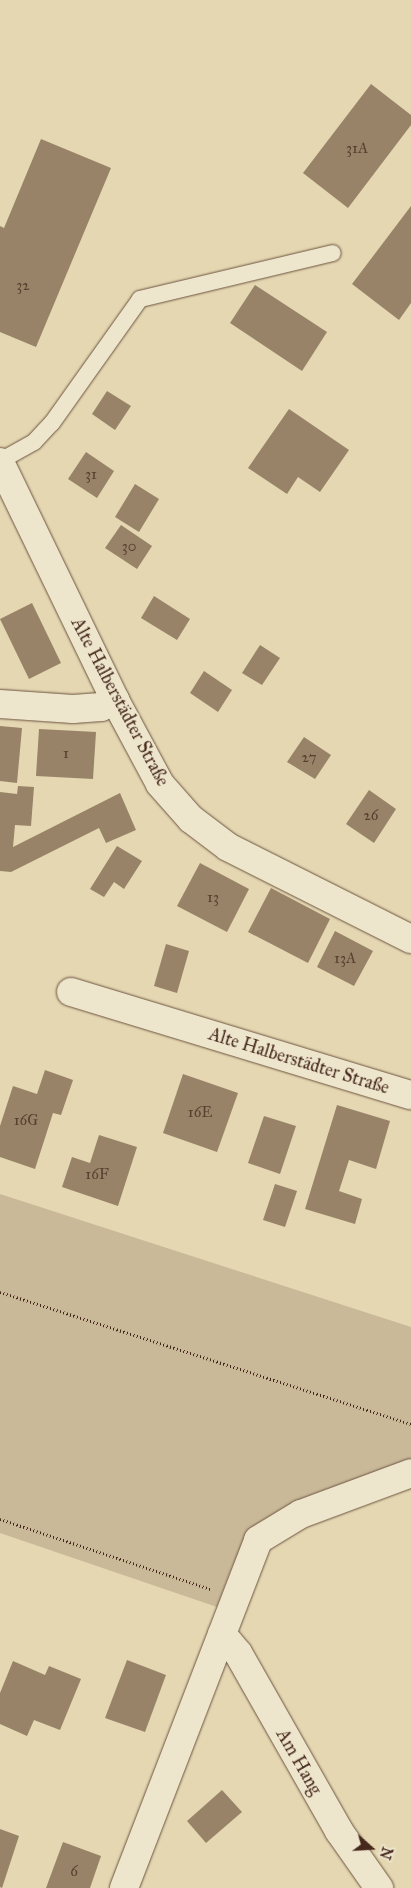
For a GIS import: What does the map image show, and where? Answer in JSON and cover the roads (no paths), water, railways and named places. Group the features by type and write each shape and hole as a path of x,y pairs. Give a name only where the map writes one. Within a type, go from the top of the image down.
{"street":[{"name":"Alte Halberstädter Straße","path":"0,462 115,700 160,784 191,819 228,847 411,939"},
{"path":"0,704 73,709 100,707 115,700"},
{"name":"Alte Halberstädter Straße","path":"71,992 411,1095"},
{"path":"124,1888 258,1540 271,1530 301,1514 411,1473"},
{"name":"Am Hang","path":"222,1634 238,1653 339,1831 379,1888"}],"lane":[{"path":"0,462 34,442 52,423 140,299 333,253"}]}
